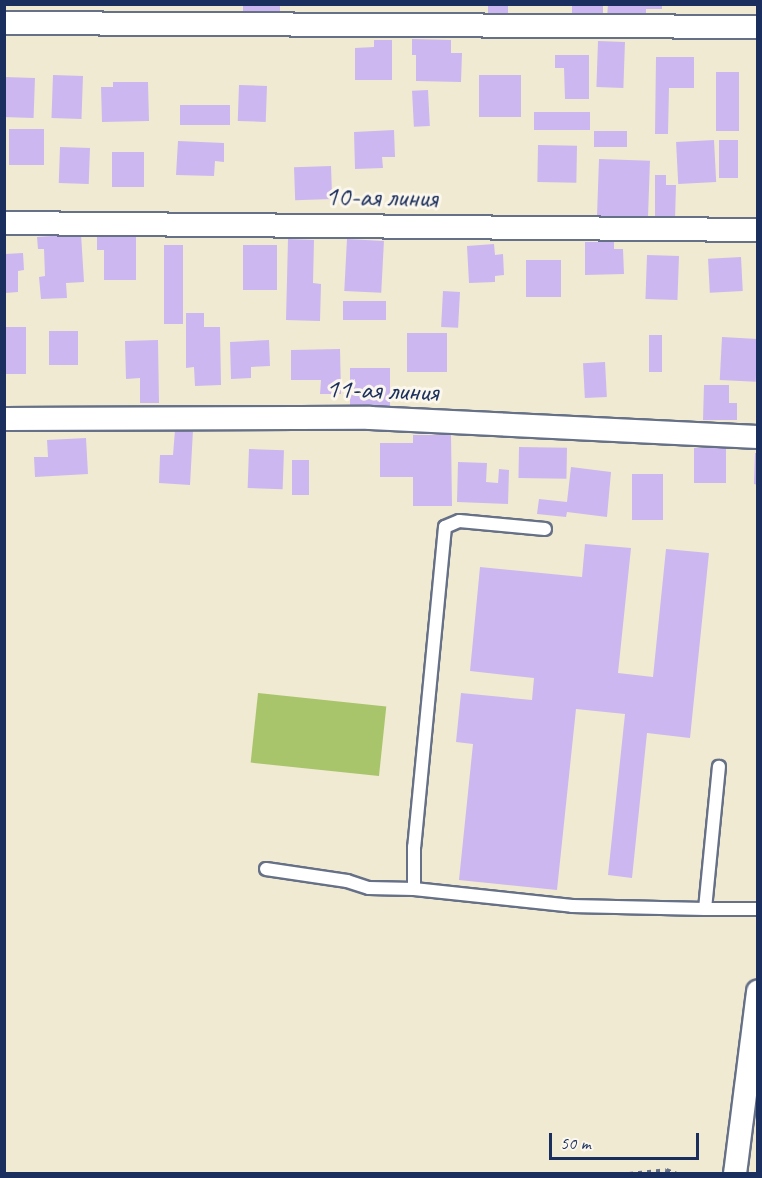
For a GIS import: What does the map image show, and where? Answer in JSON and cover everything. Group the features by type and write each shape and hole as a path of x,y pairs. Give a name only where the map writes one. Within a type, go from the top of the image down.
{"street":[{"path":"4,23 758,27"},
{"name":"10-ая линия","path":"4,223 758,230"},
{"name":"11-ая линия","path":"4,419 370,418 758,437"},
{"path":"735,1173 758,991"}],"lane":[{"path":"414,889 414,847 446,527 459,521 545,529"},
{"path":"705,909 719,767"},
{"path":"266,869 347,881 369,888 414,889 572,906 758,909"}],"path":[{"path":"629,1173 666,1170 677,1173"}],"green space":[{"path":"258,693 386,706 379,776 251,763"}],"building":[{"path":"243,4 280,4 280,17 243,17"},
{"path":"488,4 508,4 508,19 488,19"},
{"path":"572,4 603,4 603,19 572,19"},
{"path":"608,4 662,4 662,9 646,9 646,18 607,18"},
{"path":"412,39 451,40 451,53 462,53 461,82 416,81 416,55 412,55"},
{"path":"374,40 392,40 392,80 355,80 355,48 374,47"},
{"path":"598,41 625,42 623,88 596,87"},
{"path":"555,55 589,55 589,99 565,99 564,68 555,68"},
{"path":"656,57 694,57 694,88 669,88 668,134 655,134"},
{"path":"716,72 739,72 739,131 716,131"},
{"path":"53,75 83,76 81,119 51,118"},
{"path":"479,75 521,75 521,117 479,117"},
{"path":"4,77 35,78 34,118 4,117"},
{"path":"113,82 148,82 149,121 102,122 101,87 113,87"},
{"path":"239,85 267,86 266,122 238,121"},
{"path":"428,90 430,126 414,127 412,91"},
{"path":"180,105 230,105 230,125 180,125"},
{"path":"534,112 590,112 590,130 534,130"},
{"path":"9,129 44,129 44,165 9,165"},
{"path":"394,130 395,157 382,157 383,168 355,169 354,132"},
{"path":"594,131 627,131 627,147 594,147"},
{"path":"714,140 716,182 678,184 676,142"},
{"path":"719,140 738,140 738,178 719,178"},
{"path":"178,141 224,143 224,162 215,161 214,176 176,175"},
{"path":"538,145 577,146 576,183 537,182"},
{"path":"60,147 90,148 89,184 59,183"},
{"path":"112,152 144,152 144,187 112,187"},
{"path":"599,159 650,161 648,219 597,217"},
{"path":"331,166 332,199 295,200 294,167"},
{"path":"655,175 666,175 666,185 676,185 675,220 655,220"},
{"path":"97,233 136,233 136,280 104,280 104,250 97,250"},
{"path":"81,234 84,282 66,283 67,298 41,299 39,277 45,276 44,249 38,249 37,237"},
{"path":"288,239 314,240 313,283 321,284 320,321 286,320"},
{"path":"347,239 384,241 381,293 344,291"},
{"path":"585,242 614,242 614,249 623,249 624,274 585,275"},
{"path":"494,244 495,255 503,254 504,275 495,276 495,282 469,283 467,246"},
{"path":"164,245 183,245 183,324 164,324"},
{"path":"243,245 277,245 277,290 243,290"},
{"path":"23,253 24,270 18,271 18,292 5,293 5,254"},
{"path":"647,255 679,256 677,300 645,299"},
{"path":"741,257 743,291 710,293 708,259"},
{"path":"526,260 561,260 561,297 526,297"},
{"path":"443,291 460,292 458,328 441,327"},
{"path":"343,301 386,301 386,320 343,320"},
{"path":"186,313 204,313 204,327 220,327 221,385 195,386 194,367 186,368"},
{"path":"4,327 26,327 26,374 4,374"},
{"path":"49,331 78,331 78,365 49,365"},
{"path":"407,333 447,333 447,372 407,372"},
{"path":"649,335 662,335 662,372 649,372"},
{"path":"722,337 758,339 756,382 720,380"},
{"path":"158,340 159,403 140,403 140,378 126,379 125,341"},
{"path":"269,340 270,366 251,367 251,378 231,379 230,342"},
{"path":"340,349 341,394 320,394 321,380 291,380 291,350"},
{"path":"605,362 607,397 585,398 583,363"},
{"path":"350,368 390,368 390,406 350,406"},
{"path":"704,385 729,385 729,403 737,403 737,420 703,420"},
{"path":"175,430 193,430 190,485 159,483 160,455 173,455"},
{"path":"413,435 451,435 452,506 413,506 413,477 380,477 380,443 413,443"},
{"path":"86,438 88,474 35,477 34,457 48,457 47,440"},
{"path":"519,447 567,448 566,479 518,478"},
{"path":"694,448 726,448 726,483 694,483"},
{"path":"249,449 284,450 283,489 248,488"},
{"path":"755,453 758,453 758,485 754,484"},
{"path":"292,460 309,460 309,495 292,495"},
{"path":"458,462 487,463 486,482 498,483 499,469 509,470 508,504 457,502"},
{"path":"571,467 611,472 607,517 567,512 566,517 537,514 539,499 567,502"},
{"path":"632,474 663,474 663,520 632,520"},
{"path":"585,544 631,548 618,673 653,677 666,549 709,553 690,738 647,733 632,878 608,875 625,714 576,709 557,890 459,880 473,744 456,742 461,693 532,700 534,678 470,671 480,567 582,577"}]}
